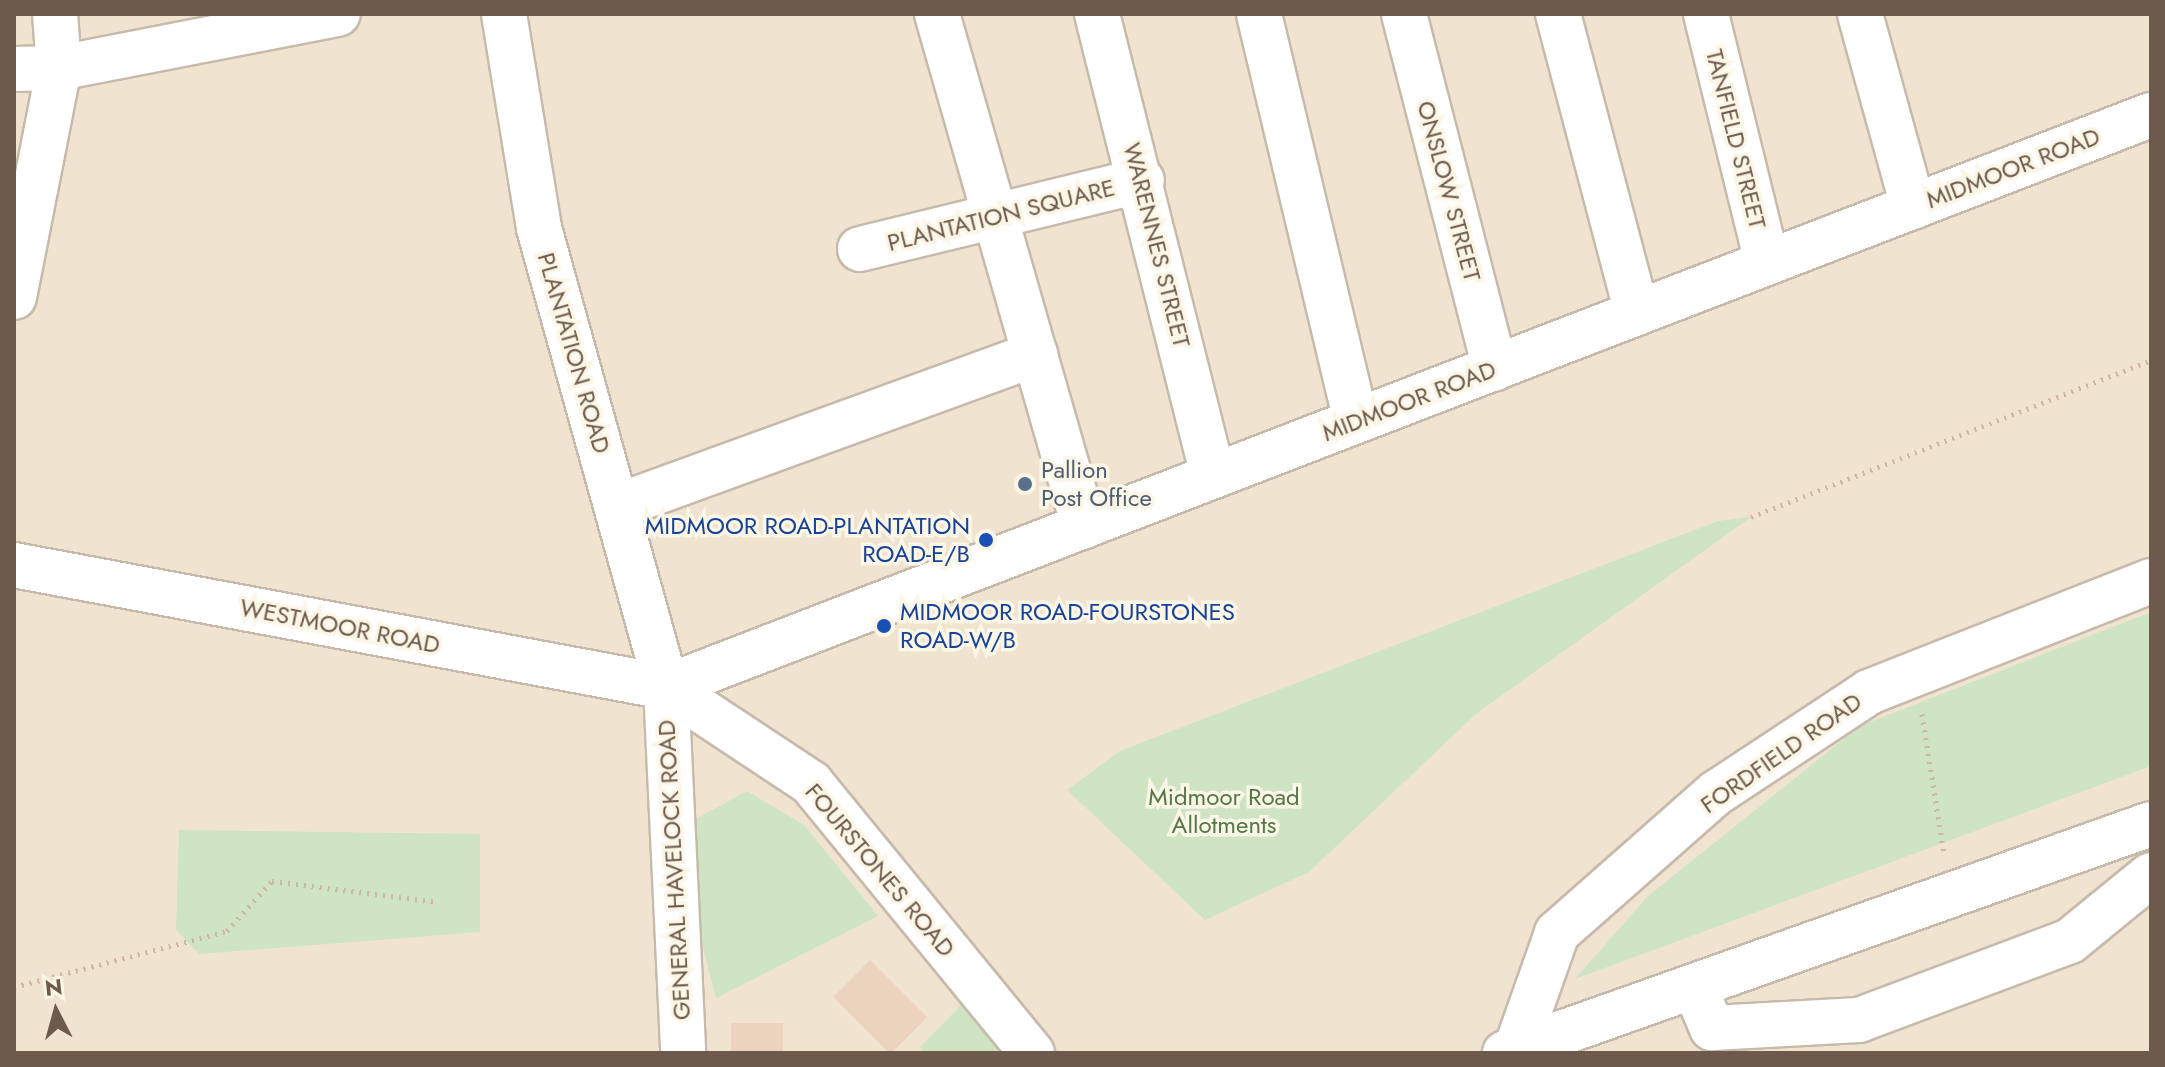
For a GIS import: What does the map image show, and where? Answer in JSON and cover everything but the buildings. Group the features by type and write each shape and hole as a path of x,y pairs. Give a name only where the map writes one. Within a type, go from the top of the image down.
{"street":[{"path":"14,297 59,68 55,14"},
{"path":"14,69 59,68 338,14"},
{"name":"PLANTATION ROAD","path":"504,14 539,228 666,687"},
{"path":"937,14 1084,526"},
{"name":"WARENNES STREET","path":"1097,14 1142,180 1213,476"},
{"path":"1259,14 1356,421"},
{"name":"ONSLOW STREET","path":"1404,14 1495,368"},
{"path":"1558,14 1637,313"},
{"name":"TANFIELD STREET","path":"1706,14 1767,263"},
{"path":"1860,14 1913,207"},
{"name":"MIDMOOR ROAD","path":"666,687 2151,115"},
{"name":"PLANTATION SQUARE","path":"860,249 1142,180"},
{"path":"618,506 1035,354"},
{"name":"WESTMOOR ROAD","path":"14,565 666,687"},
{"name":"FORDFIELD ROAD","path":"1510,1051 1557,933 1716,793 1869,692 2151,581"},
{"name":"GENERAL HAVELOCK ROAD","path":"666,687 683,1053"},
{"name":"FOURSTONES ROAD","path":"666,687 811,783 1032,1053"},
{"name":"FORDFIELD ROAD","path":"1510,1051 2151,824"},
{"path":"1694,986 1712,1028 1859,1020 2070,941 2151,875"}],"path":[{"path":"1751,517 2151,360"},
{"path":"1916,673 1950,895"},
{"path":"14,987 227,931 272,881 438,902"}],"shaded area":[{"path":"14,14 2151,14 2151,1053 14,1053"}],"green space":[{"name":"Midmoor Road Allotments","path":"1751,517 1477,713 1309,872 1205,920 1067,790 1120,751 1718,521"},
{"path":"2151,612 2151,766 1575,979 1648,896 1860,726"},
{"path":"747,791 804,825 878,916 716,998 695,917 696,819"},
{"path":"179,830 480,834 480,932 199,954 176,930"},
{"path":"967,999 1009,1053 923,1053 920,1047"}],"place":[{"name":"Pallion Post Office","path":"1025,484"},
{"name":"MIDMOOR ROAD-PLANTATION ROAD-E/B","path":"986,540"},
{"name":"MIDMOOR ROAD-FOURSTONES ROAD-W/B","path":"884,626"}]}
